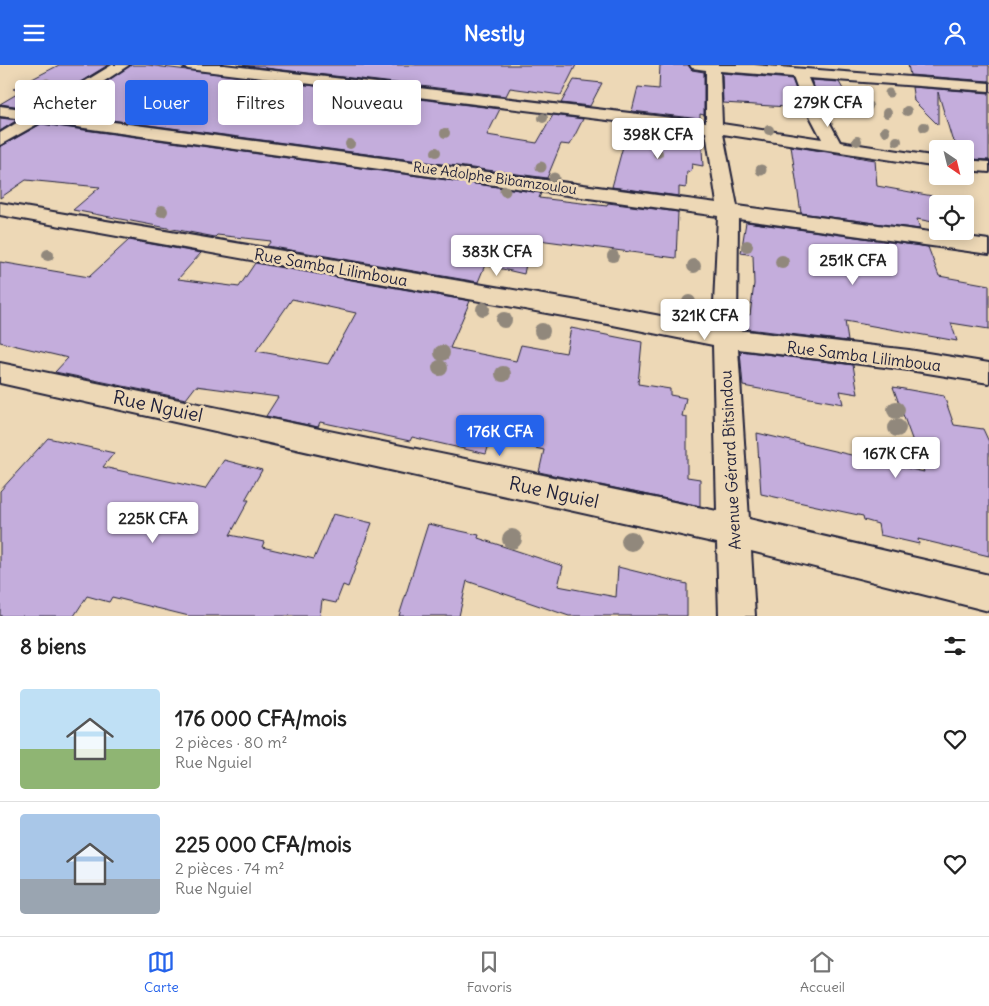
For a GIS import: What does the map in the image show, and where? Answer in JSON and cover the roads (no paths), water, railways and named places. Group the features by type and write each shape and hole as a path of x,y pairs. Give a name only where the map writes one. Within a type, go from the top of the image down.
{"street":[{"path":"97,80 122,65"},
{"path":"188,65 714,128 929,161"},
{"path":"708,66 989,87"},
{"name":"Avenue Gérard Bitsindou","path":"708,66 714,128 728,210 725,338 737,616"},
{"path":"799,73 809,99 834,146"},
{"name":"Rue Adolphe Bibamzoulou","path":"0,111 15,113"},
{"path":"0,140 24,125"},
{"name":"Rue Adolphe Bibamzoulou","path":"104,125 989,247"},
{"path":"974,166 989,167"},
{"name":"Rue Samba Lilimboua","path":"0,209 608,315 725,338 908,360 989,373"},
{"name":"Rue Nguiel","path":"0,373 734,531 989,593"}]}
